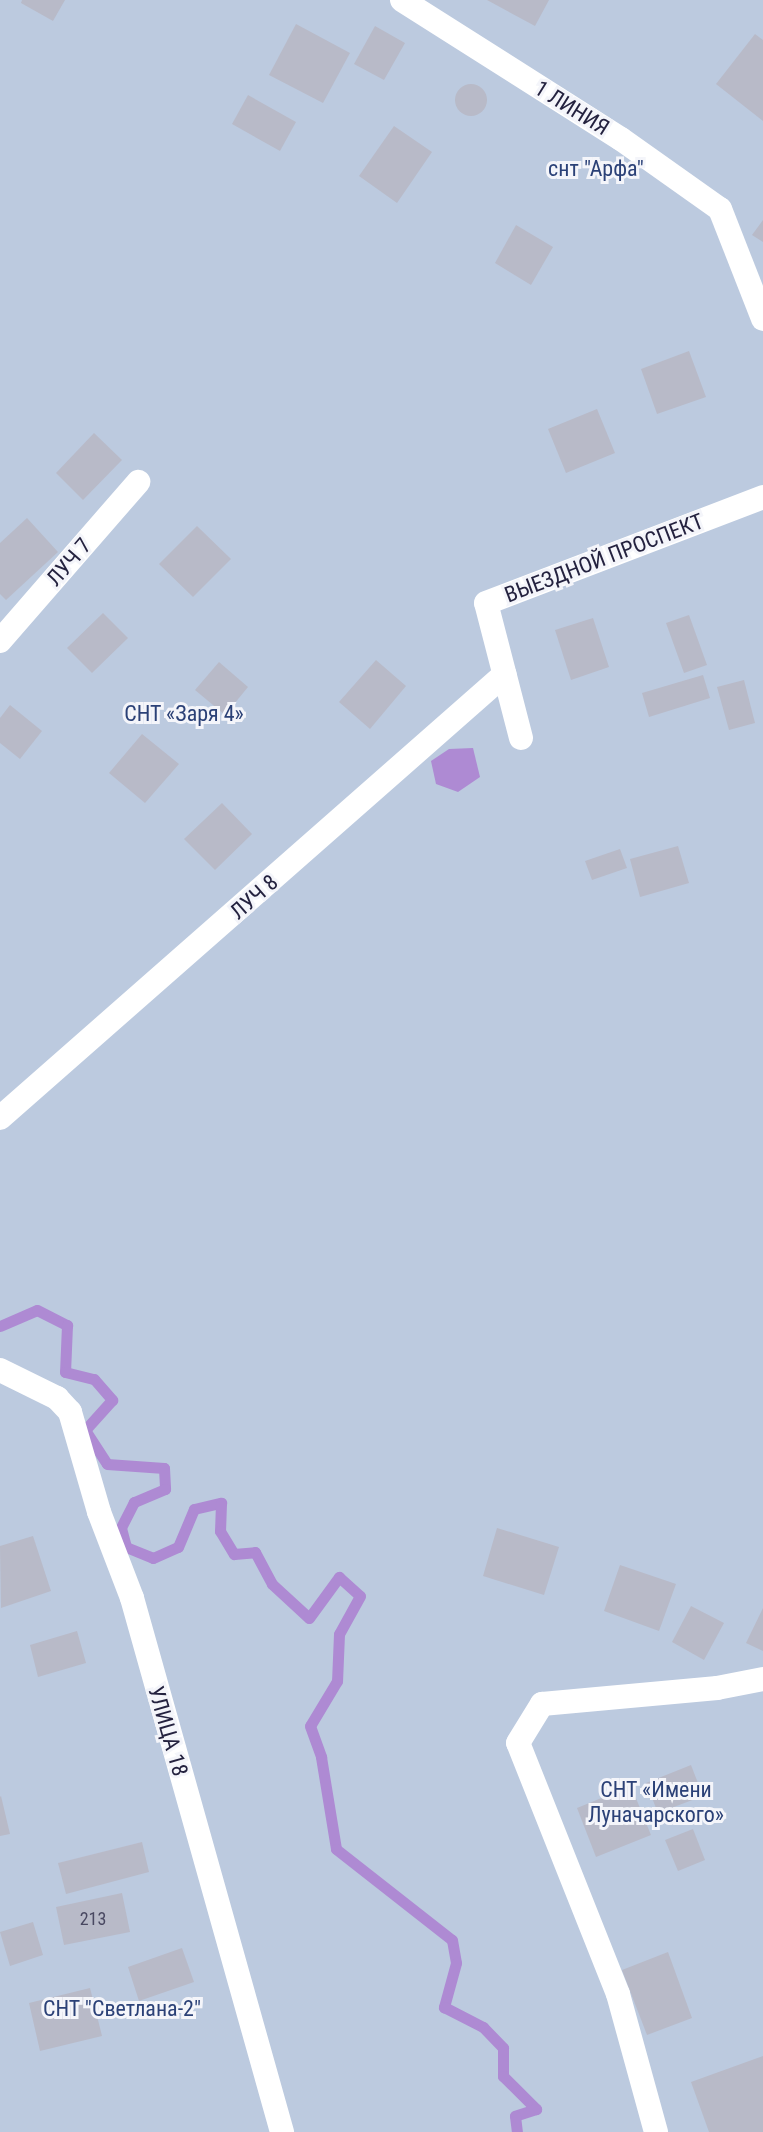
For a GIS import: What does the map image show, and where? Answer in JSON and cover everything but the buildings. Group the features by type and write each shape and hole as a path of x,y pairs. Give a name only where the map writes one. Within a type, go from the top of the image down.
{"street":[{"name":"1 ЛИНИЯ","path":"402,0 621,139 720,209 763,319"},
{"name":"ЛУЧ 7","path":"0,641 138,482"},
{"name":"ВЫЕЗДНОЙ ПРОСПЕКТ","path":"521,738 486,603 763,497"},
{"name":"ЛУЧ 8","path":"0,1118 456,721 505,674"},
{"name":"УЛИЦА 18","path":"0,1370 57,1398 70,1412 99,1512 132,1598 282,2132"},
{"path":"656,2132 618,1994 518,1743 542,1704 717,1688 763,1679"}],"green space":[{"path":"0,0 763,0 763,2132 0,2132"}],"shaded area":[{"path":"473,748 480,777 458,792 436,784 431,761 449,749"}],"waterway":[{"path":"0,1326 37,1310 67,1325 65,1372 94,1379 112,1400 85,1430 107,1464 164,1468 165,1489 134,1502 121,1528 126,1547 153,1558 178,1547 194,1509 221,1503 220,1531 234,1554 255,1552 272,1584 309,1618 339,1577 360,1596 339,1634 337,1681 310,1726 321,1757 336,1849 452,1940 456,1963 444,2007 483,2027 503,2048 503,2076 536,2109 515,2116 517,2132"}],"park label":[{"name":"снт \"Арфа\"","path":"596,169"},
{"name":"СНТ «Заря 4»","path":"184,714"},
{"name":"СНТ «Имени Луначарского»","path":"656,1802"},
{"name":"СНТ \"Светлана-2\"","path":"122,2009"}]}
